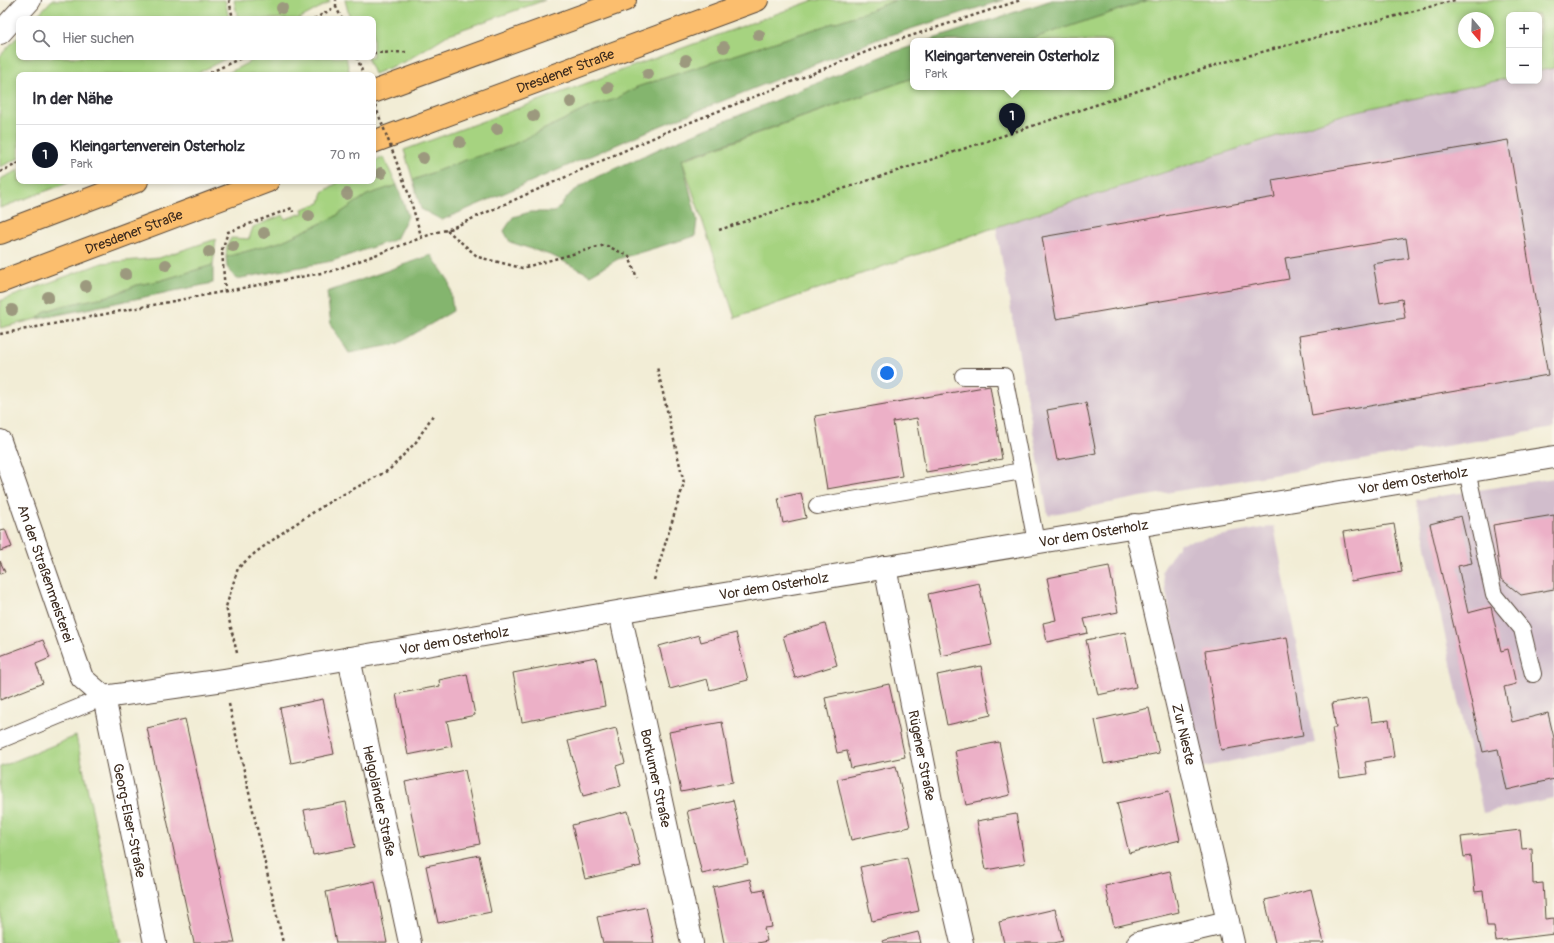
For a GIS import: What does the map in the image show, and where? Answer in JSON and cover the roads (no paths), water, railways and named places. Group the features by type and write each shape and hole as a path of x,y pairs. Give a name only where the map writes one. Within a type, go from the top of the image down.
{"main road":[{"path":"376,91 625,0"},
{"name":"Dresdener Straße","path":"376,141 757,0"},
{"path":"0,233 130,184"},
{"name":"Dresdener Straße","path":"0,282 260,184"}],"street":[{"path":"0,33 30,0"},
{"name":"An der Straßenmeisterei","path":"0,441 82,678 104,698"},
{"name":"Vor dem Osterholz","path":"104,698 234,678 620,613 646,607 1554,457"},
{"name":"Zur Nieste","path":"1135,526 1233,943"},
{"name":"Rügener Straße","path":"885,567 942,857 962,943"},
{"name":"Borkumer Straße","path":"620,613 692,943"},
{"name":"Helgoländer Straße","path":"349,658 410,943"},
{"name":"Georg-Elser-Straße","path":"104,698 155,943"},
{"path":"1138,943 1228,922"}],"lane":[{"path":"963,376 1004,376 1036,542"},
{"path":"1467,471 1494,595 1522,629 1534,674"},
{"path":"818,506 1022,472"},
{"name":"Vor dem Osterholz","path":"0,740 104,698"}],"place":[{"name":"Kleingartenverein Osterholz","path":"1012,136"}]}
